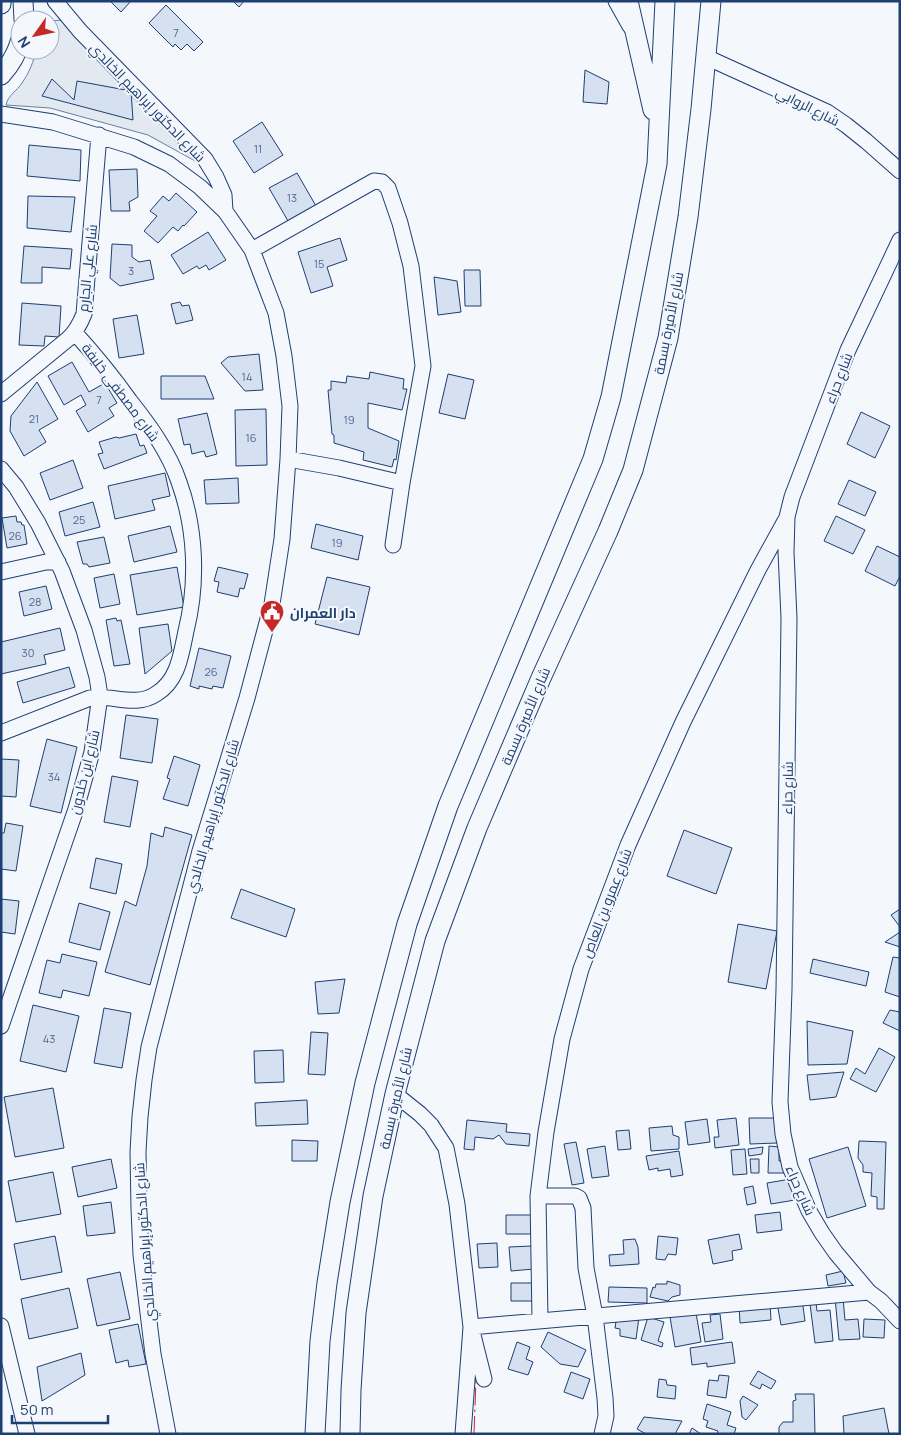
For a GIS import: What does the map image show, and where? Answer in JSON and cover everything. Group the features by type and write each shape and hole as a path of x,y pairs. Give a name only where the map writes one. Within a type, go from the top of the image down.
{"main road":[{"path":"628,1 658,131"},
{"path":"315,1434 320,1341 340,1202 365,1083 406,924 448,806 593,459 611,396 657,164 665,1"},
{"name":"شارع الأميرة بسمة","path":"350,1434 356,1313 373,1196 395,1094 435,941 477,828 633,470 668,338 688,216 702,109 711,4"},
{"path":"1,75 11,60"}],"street":[{"name":"شارع الدكتور إبراهيم الخالدي","path":"54,1 80,31 205,159 224,194 225,211"},
{"path":"616,1 635,34"},
{"name":"شارع الروابي","path":"706,57 827,112 866,141 900,171"},
{"name":"شارع الدكتور إبراهيم الخالدي","path":"1,114 53,122 134,147 169,164 200,187 225,211 252,250 276,313 284,356 290,406 288,459 282,538 272,604 247,698 200,851 149,1047 140,1117 138,1152 142,1256 153,1354 168,1434"},
{"name":"شارع علي الجارم","path":"1,394 75,333 80,325 84,314 99,136"},
{"path":"252,250 374,181 382,182 388,188 400,223 411,266 423,366 402,483 394,545"},
{"name":"شارع حراء","path":"900,240 848,350 792,497 787,517 786,552 789,618 784,990 780,1102 783,1134 790,1167 809,1211 836,1253 869,1292 881,1301 900,1321"},
{"name":"شارع مصطفى خليفة","path":"1,733 90,698 100,696 133,701 143,700 156,695 170,683 178,667 192,608 193,549 189,512 179,480 152,429 98,359 75,333"},
{"path":"288,459 339,468 402,483"},
{"name":"شارع ابن خلدون","path":"1,470 16,487 38,523 58,562 84,630 97,677 100,696 92,752 76,809 1,1026"},
{"name":"شارع عمرو بن العاص","path":"540,1320 538,1196 546,1132 562,1039 581,968 628,845 676,738 758,570 787,517"},
{"path":"1,572 46,562 58,562"},
{"path":"395,1094 431,1125 446,1148 457,1204 471,1327 484,1379"},
{"path":"538,1196 572,1196 579,1198 584,1208 586,1268 595,1316 606,1416 602,1434"},
{"path":"471,1327 869,1292"},
{"path":"463,1434 471,1327"},
{"path":"2,1331 27,1434"}],"shaded area":[{"path":"60,20 206,167 148,135 50,108 6,105 9,98 27,75 34,60 60,60"}],"building":[{"path":"110,1 131,1 121,12"},
{"path":"233,1 244,1 239,7"},
{"path":"166,5 203,42 194,51 187,44 181,50 175,44 173,47 149,23"},
{"path":"585,70 609,82 607,104 583,102"},
{"path":"52,79 74,100 77,81 131,91 133,120 42,96"},
{"path":"262,122 283,155 254,173 233,141"},
{"path":"29,145 81,150 80,181 27,176"},
{"path":"137,169 138,197 129,202 130,211 111,211 109,170"},
{"path":"297,173 316,206 288,221 269,188"},
{"path":"176,193 197,212 178,231 173,227 158,243 144,231 157,216 150,211 163,196 169,201"},
{"path":"28,196 75,197 71,232 27,228"},
{"path":"208,232 226,260 209,270 206,265 199,269 197,266 183,274 171,255"},
{"path":"340,238 347,260 327,267 333,286 311,293 298,252"},
{"path":"112,244 132,245 132,257 139,262 150,260 154,279 120,286 110,278"},
{"path":"24,246 72,249 70,269 42,267 42,283 21,283"},
{"path":"464,270 480,270 481,306 465,306"},
{"path":"434,277 457,281 461,312 438,315"},
{"path":"180,302 182,306 189,305 193,320 176,324 171,304"},
{"path":"22,303 61,306 59,337 45,336 44,346 19,345"},
{"path":"137,315 144,354 119,358 113,319"},
{"path":"259,354 263,390 245,391 221,363 228,357"},
{"path":"72,362 89,392 105,383 117,403 109,408 114,416 88,432 76,411 86,405 81,395 64,405 48,376"},
{"path":"370,372 404,379 403,389 407,389 402,410 368,403 368,428 399,441 396,460 394,459 392,467 363,460 364,452 334,443 328,390 331,390 331,381 346,383 347,376 369,379"},
{"path":"448,374 474,380 465,419 439,413"},
{"path":"161,376 205,376 214,399 161,399"},
{"path":"37,382 58,419 39,430 46,442 24,456 10,431 11,416"},
{"path":"266,409 267,465 236,466 235,410"},
{"path":"861,412 890,426 875,458 847,444"},
{"path":"207,413 217,454 206,457 204,451 192,454 190,444 184,445 178,419"},
{"path":"136,434 140,446 144,445 147,453 104,469 98,454 103,453 99,442"},
{"path":"73,460 83,488 50,500 40,473"},
{"path":"165,473 170,496 152,500 155,510 115,519 108,486"},
{"path":"238,478 239,503 206,504 204,480"},
{"path":"849,480 876,492 865,516 838,504"},
{"path":"93,502 100,527 65,536 59,512"},
{"path":"16,516 17,522 21,522 24,525 27,544 7,548 2,518"},
{"path":"836,516 865,530 853,554 824,541"},
{"path":"316,524 363,536 358,560 311,548"},
{"path":"170,526 177,552 134,562 128,536"},
{"path":"104,537 110,563 89,567 87,564 83,564 77,542"},
{"path":"877,546 900,557 900,576 895,586 865,571"},
{"path":"177,567 184,607 137,615 130,575"},
{"path":"218,567 248,574 244,589 240,588 238,597 217,592 219,582 214,581"},
{"path":"114,574 120,604 100,608 94,578"},
{"path":"327,577 370,587 359,635 315,624"},
{"path":"46,586 52,609 24,616 19,592"},
{"path":"116,618 117,621 121,620 130,664 114,666 106,620"},
{"path":"168,624 172,651 145,674 139,628"},
{"path":"60,628 65,650 44,655 46,664 1,674 1,642"},
{"path":"199,648 231,656 223,688 213,686 212,689 199,686 199,689 190,686"},
{"path":"69,667 75,687 23,703 17,682"},
{"path":"126,715 158,719 152,763 120,758"},
{"path":"47,739 77,747 61,813 30,806"},
{"path":"174,756 200,765 188,806 163,799 170,779 167,778"},
{"path":"1,759 19,760 16,797 1,796"},
{"path":"112,776 138,781 130,827 104,822"},
{"path":"6,823 23,826 16,871 1,869 1,833 4,833"},
{"path":"165,827 192,835 150,985 105,972 125,901 136,906 147,866 151,833 163,837"},
{"path":"684,830 732,848 716,894 667,876"},
{"path":"96,858 122,864 116,894 90,888"},
{"path":"241,889 295,909 286,937 231,918"},
{"path":"1,899 19,901 15,934 1,932"},
{"path":"79,903 110,912 100,950 69,942"},
{"path":"900,909 900,927 891,915"},
{"path":"738,924 777,931 766,989 728,982"},
{"path":"900,932 900,947 885,942"},
{"path":"62,954 97,962 89,996 63,990 61,998 39,993 47,960 60,963"},
{"path":"893,957 900,958 900,997 885,992"},
{"path":"813,959 869,972 866,986 810,973"},
{"path":"345,979 339,1013 318,1014 315,982"},
{"path":"33,1005 79,1016 66,1072 20,1061"},
{"path":"104,1008 131,1013 122,1068 94,1063"},
{"path":"890,1010 900,1012 900,1031 883,1023"},
{"path":"807,1021 853,1031 847,1064 808,1065"},
{"path":"311,1032 328,1033 325,1075 308,1074"},
{"path":"879,1048 895,1057 876,1092 850,1079 856,1068 865,1074"},
{"path":"283,1050 284,1082 255,1083 254,1051"},
{"path":"844,1072 836,1097 810,1100 807,1075"},
{"path":"53,1088 64,1148 15,1157 4,1097"},
{"path":"307,1100 308,1124 256,1126 255,1103"},
{"path":"736,1118 739,1145 715,1148 714,1137 719,1137 717,1120"},
{"path":"749,1118 777,1118 777,1143 750,1144"},
{"path":"707,1119 710,1142 688,1145 685,1122"},
{"path":"467,1120 507,1124 506,1132 530,1134 529,1146 506,1144 499,1135 493,1139 475,1137 474,1150 464,1149"},
{"path":"672,1126 673,1135 679,1137 679,1149 651,1151 649,1128"},
{"path":"629,1130 631,1149 618,1150 616,1131"},
{"path":"292,1140 318,1141 317,1161 292,1161"},
{"path":"859,1141 886,1142 884,1209 877,1209 877,1197 871,1196 872,1173 863,1172 863,1165 858,1158"},
{"path":"576,1142 584,1183 572,1185 564,1144"},
{"path":"605,1146 609,1176 592,1178 587,1149"},
{"path":"769,1146 779,1147 779,1161 784,1161 784,1173 768,1173"},
{"path":"763,1147 762,1154 749,1156 748,1149"},
{"path":"848,1147 866,1206 827,1218 809,1159"},
{"path":"745,1149 747,1174 733,1175 731,1150"},
{"path":"679,1151 683,1175 671,1177 670,1169 658,1171 658,1168 649,1170 646,1156"},
{"path":"111,1159 117,1188 78,1197 72,1167"},
{"path":"750,1159 759,1159 759,1173 751,1173"},
{"path":"53,1172 61,1214 16,1222 8,1181"},
{"path":"791,1179 795,1200 771,1204 767,1183"},
{"path":"753,1186 756,1203 747,1205 744,1188"},
{"path":"111,1202 115,1233 87,1236 83,1206"},
{"path":"780,1212 782,1230 757,1233 755,1215"},
{"path":"506,1215 531,1215 532,1234 506,1234"},
{"path":"739,1234 742,1249 732,1251 733,1260 713,1264 708,1240"},
{"path":"55,1236 62,1272 21,1280 14,1244"},
{"path":"658,1236 678,1238 676,1255 668,1254 665,1260 656,1259"},
{"path":"635,1239 638,1247 639,1264 610,1266 609,1255 624,1254 623,1240"},
{"path":"497,1243 498,1267 479,1268 477,1244"},
{"path":"532,1246 534,1269 511,1271 509,1247"},
{"path":"843,1271 846,1283 828,1286 826,1275"},
{"path":"120,1272 130,1319 97,1326 87,1279"},
{"path":"667,1281 680,1285 680,1295 672,1297 668,1301 650,1297 656,1284 667,1284"},
{"path":"511,1283 536,1283 536,1301 511,1301"},
{"path":"609,1287 647,1288 647,1303 608,1302"},
{"path":"69,1288 78,1328 29,1339 21,1299"},
{"path":"835,1298 843,1298 845,1320 858,1319 860,1339 839,1340"},
{"path":"802,1299 805,1321 781,1325 777,1303"},
{"path":"770,1303 771,1320 740,1323 739,1305"},
{"path":"816,1303 817,1311 830,1310 833,1341 815,1343 810,1304"},
{"path":"696,1313 701,1342 675,1347 670,1317"},
{"path":"720,1314 723,1339 705,1342 702,1323 711,1322 710,1315"},
{"path":"617,1315 639,1317 636,1339 620,1336 620,1329 615,1328"},
{"path":"648,1317 664,1322 658,1341 663,1343 662,1347 641,1340"},
{"path":"864,1319 885,1320 884,1338 863,1337"},
{"path":"138,1324 146,1364 129,1367 128,1360 116,1363 109,1330"},
{"path":"548,1332 586,1350 578,1367 560,1364 541,1347"},
{"path":"517,1342 530,1347 526,1359 533,1362 528,1375 508,1369"},
{"path":"732,1342 735,1363 707,1367 707,1363 692,1365 690,1348"},
{"path":"81,1353 85,1375 42,1401 37,1367"},
{"path":"758,1371 776,1381 771,1389 762,1384 760,1389 750,1384"},
{"path":"571,1372 590,1379 583,1399 564,1392"},
{"path":"719,1375 729,1376 726,1398 707,1395 709,1380 718,1381"},
{"path":"659,1379 666,1380 667,1385 676,1386 675,1399 657,1397"},
{"path":"795,1394 814,1394 815,1434 779,1434 779,1427 783,1422 793,1422"},
{"path":"743,1396 758,1405 746,1420 742,1417 740,1401"},
{"path":"707,1404 731,1412 727,1425 736,1428 734,1434 717,1434 718,1431 706,1427 708,1421 703,1419"},
{"path":"884,1408 889,1434 844,1434 843,1416"},
{"path":"644,1417 682,1421 675,1434 646,1434 637,1429"},
{"path":"692,1428 701,1434 689,1434"}],"power":[{"path":"474,1434 476,1378"}],"place":[{"name":"دار العمران","path":"272,633"}]}
